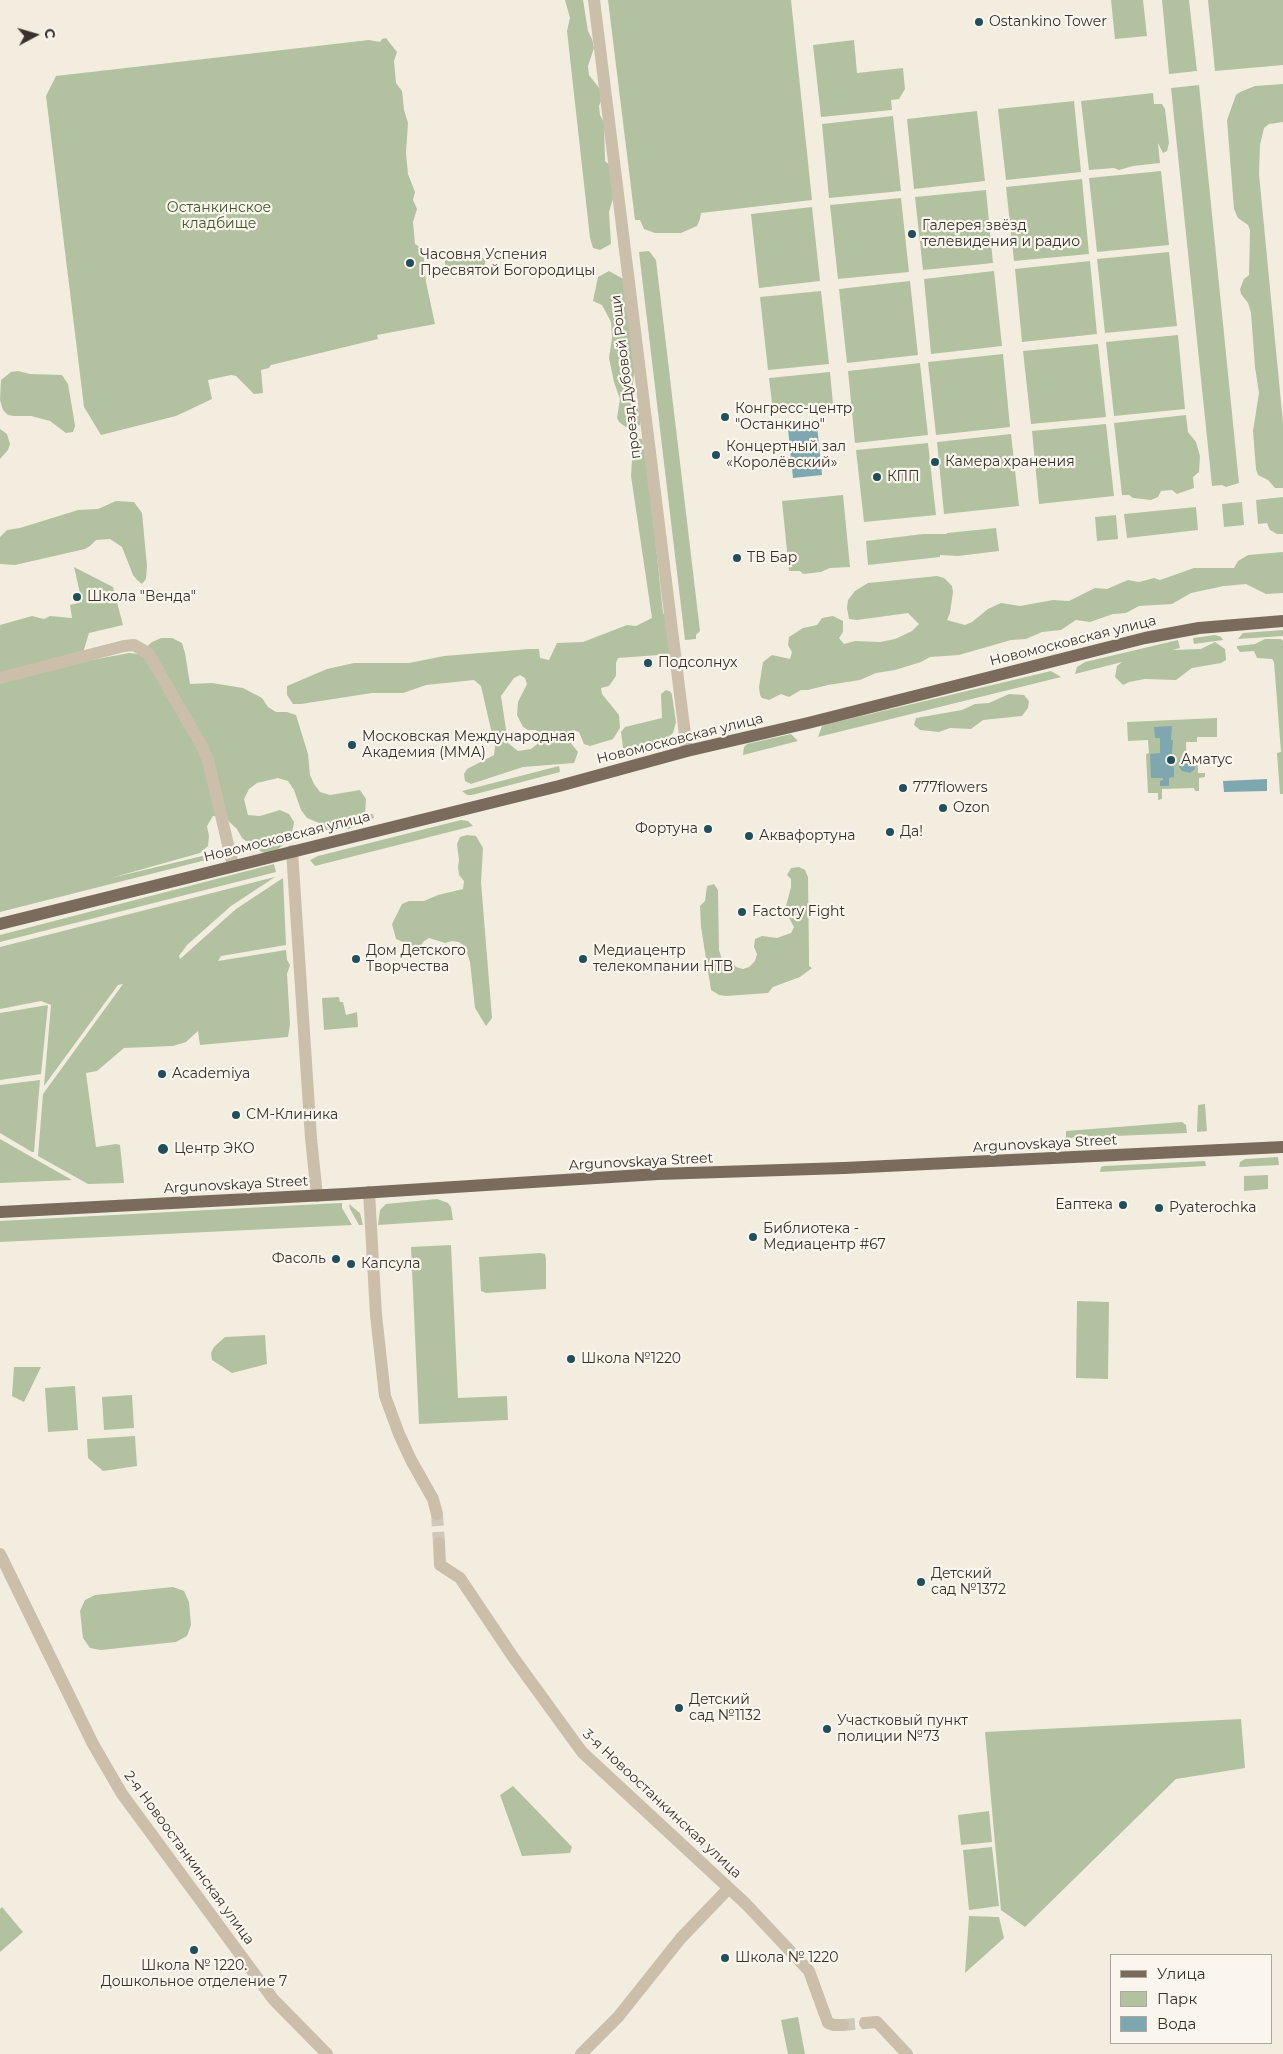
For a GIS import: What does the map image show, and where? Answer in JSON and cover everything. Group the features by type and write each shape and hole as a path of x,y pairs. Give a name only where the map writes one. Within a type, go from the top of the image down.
{"main road":[{"name":"Новомосковская улица","path":"0,924 1170,632 1283,621"},
{"name":"Argunovskaya Street","path":"0,1212 317,1196 658,1174 844,1168 1283,1147"}],"street":[{"name":"проезд Дубовой Рощи","path":"594,0 688,751"},
{"path":"0,678 124,646 134,645 148,653 202,746 208,760 233,866"},
{"path":"292,851 311,1138 317,1196"},
{"path":"370,1192 376,1306 385,1396 399,1434 433,1499 437,1514"},
{"name":"3-я Новоостанкинская улица","path":"439,1543 440,1565 460,1578 513,1657 582,1752 729,1888 809,1971 828,2023 843,2025"},
{"name":"2-я Новоостанкинская улица","path":"0,1554 93,1744 122,1794 273,1999 327,2054"},
{"path":"581,2054 618,2016 681,1938 729,1888"},
{"path":"867,2023 877,2022 907,2054"}],"green space":[{"path":"565,0 583,0 588,31 594,48 588,66 589,75 600,89 602,98 599,106 600,115 604,123 605,161 613,168 614,195 609,212 611,244 600,250 593,248 590,238 567,31 570,18"},
{"path":"608,0 791,0 812,200 701,213 697,226 681,233 655,233 644,229 640,220 635,220"},
{"path":"1111,0 1143,0 1147,36 1115,39"},
{"path":"1162,0 1189,0 1197,71 1169,74"},
{"path":"1208,0 1283,0 1283,65 1215,71"},
{"name":"Останкинское кладбище","path":"386,38 397,52 394,61 396,83 402,91 404,110 408,123 406,153 408,174 415,192 413,200 417,209 413,222 415,244 423,249 426,282 435,324 377,335 378,339 271,365 269,368 261,370 263,393 254,394 236,376 231,375 208,380 212,399 176,416 101,435 84,407 46,96 56,76 369,40 380,42"},
{"path":"854,40 857,73 903,68 905,89 899,99 891,100 892,110 821,117 813,45"},
{"path":"1283,84 1283,122 1269,124 1264,128 1260,145 1259,174 1283,423 1283,488 1275,488 1268,480 1258,475 1256,469 1253,431 1259,393 1251,313 1240,289 1244,279 1249,275 1250,230 1248,225 1238,218 1234,209 1227,120 1236,95 1240,92 1255,86"},
{"path":"1199,85 1239,483 1226,487 1222,485 1212,486 1171,88"},
{"path":"1153,93 1154,104 1162,104 1165,109 1169,143 1167,151 1163,153 1158,143 1160,163 1133,166 1119,170 1114,168 1089,170 1081,101"},
{"path":"1074,101 1081,172 1006,180 998,109"},
{"path":"977,111 985,181 914,189 907,119"},
{"path":"893,116 901,191 829,198 822,124"},
{"path":"1161,171 1169,245 1097,252 1089,178"},
{"path":"1082,179 1089,254 1014,261 1006,187"},
{"path":"986,190 993,263 923,270 915,197"},
{"path":"901,198 909,272 838,279 830,205"},
{"path":"812,207 820,281 759,288 751,214"},
{"path":"649,251 656,260 700,631 696,635 696,639 685,640 639,252"},
{"path":"1169,252 1177,326 1105,333 1097,259"},
{"path":"448,257 481,257 485,260 485,264 483,267 449,272 445,267 445,260"},
{"path":"1090,261 1097,334 1022,342 1015,269"},
{"path":"609,271 625,280 635,363 632,395 642,416 640,425 627,428 617,418 620,399 609,358 612,338 611,322 602,305 593,301 598,277"},
{"path":"994,271 1002,346 931,354 924,279"},
{"path":"910,281 918,355 847,363 839,289"},
{"path":"821,291 829,364 768,370 760,297"},
{"path":"1178,335 1185,409 1114,416 1106,342"},
{"path":"1098,344 1106,417 1031,424 1023,351"},
{"path":"1003,354 1010,427 936,435 928,362"},
{"path":"920,363 928,435 855,443 848,371"},
{"path":"18,371 30,374 62,375 68,384 75,426 73,432 66,433 50,421 31,416 8,415 3,410 0,400 1,380 11,372"},
{"path":"830,372 833,404 773,411 769,378"},
{"path":"1186,415 1188,432 1196,442 1200,456 1199,472 1193,477 1194,488 1177,494 1172,490 1161,491 1158,497 1151,500 1122,495 1114,423"},
{"path":"1106,424 1114,496 1039,504 1032,431"},
{"path":"0,429 7,434 10,444 8,450 0,459"},
{"path":"1011,434 1019,506 944,514 937,442"},
{"path":"636,438 642,439 646,451 663,613 675,628 673,654 618,658 616,676 609,686 601,688 602,694 619,715 620,728 613,739 590,746 584,744 579,732 573,730 570,742 578,752 574,763 523,767 471,784 465,781 464,774 467,769 494,755 495,747 481,686 474,680 426,685 403,693 372,693 293,704 287,695 287,686 327,669 354,663 409,663 444,656 529,649 539,649 540,658 549,660 557,643 583,642 627,625 636,626 652,618 631,476 633,443","holes":["520,675 525,678 527,684 518,702 517,715 523,727 528,730 536,730 541,741 531,749 518,751 508,743 501,696 514,678"]},
{"path":"928,443 936,515 864,522 856,450"},
{"path":"843,495 850,567 830,568 821,572 803,574 800,571 789,571 782,501"},
{"path":"1283,497 1283,534 1277,534 1270,530 1267,523 1258,524 1256,500"},
{"path":"116,501 134,502 142,513 147,566 146,579 142,584 133,575 122,547 110,539 96,540 85,549 15,565 0,564 0,537 7,530 20,528 78,510 98,509"},
{"path":"1242,502 1244,525 1224,527 1222,504"},
{"path":"1196,507 1198,530 1127,538 1124,514"},
{"path":"1116,515 1118,539 1097,541 1095,517"},
{"path":"996,528 999,551 958,556 940,555 940,557 868,565 866,541"},
{"path":"1283,552 1283,593 1266,594 1246,584 1224,586 1191,593 1172,604 1139,606 1126,613 1113,614 1090,622 1076,620 1061,630 1042,632 1026,639 1011,640 959,655 930,657 921,662 895,670 876,673 860,680 801,690 789,697 781,694 769,700 762,698 760,695 759,687 763,662 772,655 790,659 792,652 788,645 789,637 803,628 817,625 822,618 833,616 843,621 843,632 839,638 844,644 855,641 880,642 895,639 912,631 919,624 908,613 857,620 849,619 848,600 855,591 868,583 937,576 944,578 952,586 953,592 947,620 965,625 972,622 988,609 1001,603 1020,606 1053,600 1069,601 1095,588 1107,589 1128,580 1139,582 1154,578 1160,580 1194,568 1234,568 1238,561 1248,555"},
{"path":"74,567 113,587 123,625 89,633 83,653 87,661 129,653 139,654 152,642 161,638 172,638 182,643 190,684 212,683 243,688 262,698 268,707 276,712 287,712 296,715 308,754 310,775 320,792 330,795 360,790 366,799 365,815 373,814 374,818 363,821 357,826 348,829 337,827 308,835 306,830 324,825 307,818 301,810 294,790 288,781 278,778 257,783 249,789 244,799 248,815 260,816 280,810 289,814 294,822 292,833 297,832 298,837 290,839 276,851 266,854 254,848 243,848 240,846 250,844 242,838 237,829 223,816 213,816 207,826 208,846 200,853 111,878 223,851 218,857 0,912 0,625 32,616 44,619 50,616 72,618 70,605 82,602"},
{"path":"1283,630 1283,636 1238,639 1243,633"},
{"path":"1215,635 1223,640 1194,644 1193,638"},
{"path":"1265,639 1281,639 1283,641 1283,794 1280,794 1277,753 1281,752 1274,662 1272,659 1257,658 1254,651 1240,652 1237,648 1237,646 1255,644"},
{"path":"1178,640 1180,648 1172,650 1201,649 1215,642 1225,649 1226,660 1221,663 1192,668 1176,680 1145,679 1123,685 1115,677 1117,666 1122,662 1075,674 1077,667 1085,662"},
{"path":"1051,671 1061,677 818,737 822,726 828,724"},
{"path":"666,690 671,692 672,695 676,722 673,733 663,741 630,750 623,748 621,732 625,727 662,718 661,694"},
{"path":"1009,694 1024,695 1029,701 1028,708 1022,716 983,720 971,729 950,728 939,732 920,730 914,725 916,718 962,710 975,704 989,703"},
{"name":"Аматус","path":"1217,718 1217,737 1197,737 1197,742 1186,742 1187,765 1198,764 1198,773 1205,773 1205,777 1199,778 1199,791 1195,791 1194,788 1162,789 1162,799 1158,800 1158,793 1148,793 1146,754 1149,753 1148,740 1128,741 1127,722"},
{"path":"791,734 798,741 743,755 744,747 747,744"},
{"path":"559,766 560,772 472,795 467,795 462,791"},
{"path":"461,820 468,821 473,826 315,866 310,860 318,856"},
{"path":"467,835 476,836 483,848 481,882 492,1018 486,1026 475,1008 470,962 465,947 459,942 445,943 429,938 423,942 420,949 413,952 407,949 403,942 396,939 392,924 402,904 409,901 424,901 438,895 463,889 464,881 459,875 457,844 460,837"},
{"path":"274,864 276,872 0,942 0,935"},
{"path":"799,867 805,870 808,877 809,966 812,968 800,977 773,987 768,993 726,996 719,995 711,990 701,927 700,906 705,901 707,886 714,884 718,890 719,950 723,962 731,961 736,967 743,969 749,967 755,961 757,954 754,947 755,939 762,936 777,938 791,933 794,927 787,914 786,906 791,879 787,875 791,868"},
{"path":"275,877 231,906 187,945 179,956 180,959 236,909 283,878 286,945 221,956 218,961 286,950 287,960 290,965 287,974 290,1024 288,1037 200,1045 198,1031 186,1042 173,1046 124,1048 97,1071 86,1073 96,1147 120,1145 124,1183 88,1184 38,1156 43,1094 123,984 118,985 44,1086 51,1005 41,1001 0,1009 0,947"},
{"path":"339,997 340,1002 343,1002 346,1015 357,1012 358,1027 324,1030 322,998"},
{"path":"48,1005 41,1074 0,1080 0,1013"},
{"path":"40,1080 34,1152 32,1152 0,1133 0,1085"},
{"path":"1205,1104 1207,1131 1197,1132 1198,1105"},
{"path":"1182,1122 1186,1125 1187,1133 1066,1138 1066,1131"},
{"path":"0,1139 72,1180 0,1183"},
{"path":"1278,1157 1279,1165 1239,1167 1240,1162 1245,1159"},
{"path":"1205,1161 1206,1166 1100,1172 1101,1167 1104,1166"},
{"path":"1268,1175 1268,1189 1244,1191 1244,1176"},
{"path":"437,1199 448,1203 451,1207 453,1220 378,1225 380,1210 386,1204"},
{"path":"342,1203 342,1208 352,1225 0,1242 0,1221"},
{"path":"349,1204 360,1213 363,1225 359,1225"},
{"path":"451,1245 458,1398 507,1396 508,1420 419,1424 411,1247"},
{"path":"545,1254 546,1259 546,1289 486,1293 481,1291 479,1257"},
{"path":"1077,1301 1109,1302 1108,1379 1076,1378"},
{"path":"265,1335 267,1364 232,1373 212,1360 211,1353 214,1347 225,1337"},
{"path":"14,1367 41,1367 24,1402 12,1396"},
{"path":"75,1386 78,1430 48,1432 45,1388"},
{"path":"132,1395 134,1428 104,1430 102,1397"},
{"path":"135,1436 137,1466 103,1471 88,1458 87,1439"},
{"path":"173,1587 184,1591 189,1602 191,1625 187,1636 176,1642 101,1650 90,1648 83,1638 80,1611 85,1600 95,1595"},
{"path":"1241,1719 1245,1768 1176,1779 1025,1927 1001,1910 985,1732"},
{"path":"513,1786 572,1847 570,1853 522,1856 500,1795"},
{"path":"989,1811 992,1842 961,1845 958,1815"},
{"path":"992,1847 999,1906 969,1910 963,1850"},
{"path":"2,1907 23,1932 0,1952 0,1909"},
{"path":"969,1916 999,1917 1004,1938 965,1973"},
{"path":"798,2017 805,2054 788,2054 781,2020"}],"water":[{"path":"817,425 822,475 793,478 788,429"},
{"path":"1172,726 1171,740 1173,740 1172,753 1174,764 1172,766 1174,767 1174,777 1169,778 1169,786 1160,786 1160,781 1163,778 1151,778 1150,754 1160,753 1160,738 1155,738 1154,727"},
{"path":"1184,757 1192,758 1195,763 1195,769 1190,773 1182,771 1179,767 1179,761"},
{"path":"1267,779 1267,791 1224,792 1223,781"}],"tunnel":[{"path":"437,1514 439,1543"},
{"path":"843,2025 865,2023"}],"place":[{"name":"Ostankino Tower","path":"979,22"},
{"name":"Галерея звёзд телевидения и радио","path":"912,234"},
{"name":"Часовня Успения Пресвятой Богородицы","path":"410,263"},
{"name":"Конгресс-центр \"Останкино\"","path":"725,417"},
{"name":"Концертный зал «Королёвский»","path":"716,455"},
{"name":"Камера хранения","path":"935,462"},
{"name":"КПП","path":"877,477"},
{"name":"ТВ Бар","path":"737,558"},
{"name":"Школа \"Венда\"","path":"77,597"},
{"name":"Подсолнух","path":"648,663"},
{"name":"Московская Международная Академия (ММА)","path":"352,745"},
{"name":"Аматус","path":"1171,760"},
{"name":"777flowers","path":"903,788"},
{"name":"Ozon","path":"943,808"},
{"name":"Фортуна","path":"708,829"},
{"name":"Да!","path":"890,832"},
{"name":"Аквафортуна","path":"749,836"},
{"name":"Factory Fight","path":"742,912"},
{"name":"Дом Детского Творчества","path":"356,959"},
{"name":"Медиацентр телекомпании НТВ","path":"583,959"},
{"name":"Academiya","path":"162,1074"},
{"name":"СМ-Клиника","path":"236,1115"},
{"name":"Центр ЭКО","path":"163,1149"},
{"name":"Еаптека","path":"1123,1205"},
{"name":"Pyaterochka","path":"1159,1208"},
{"name":"Библиотека - Медиацентр #67","path":"753,1237"},
{"name":"Фасоль","path":"336,1259"},
{"name":"Капсула","path":"351,1264"},
{"name":"Школа №1220","path":"571,1359"},
{"name":"Детский сад №1372","path":"921,1582"},
{"name":"Детский сад №1132","path":"679,1708"},
{"name":"Участковый пункт полиции №73","path":"827,1729"},
{"name":"Школа № 1220. Дошкольное отделение 7","path":"194,1950"},
{"name":"Школа № 1220","path":"725,1958"}]}
